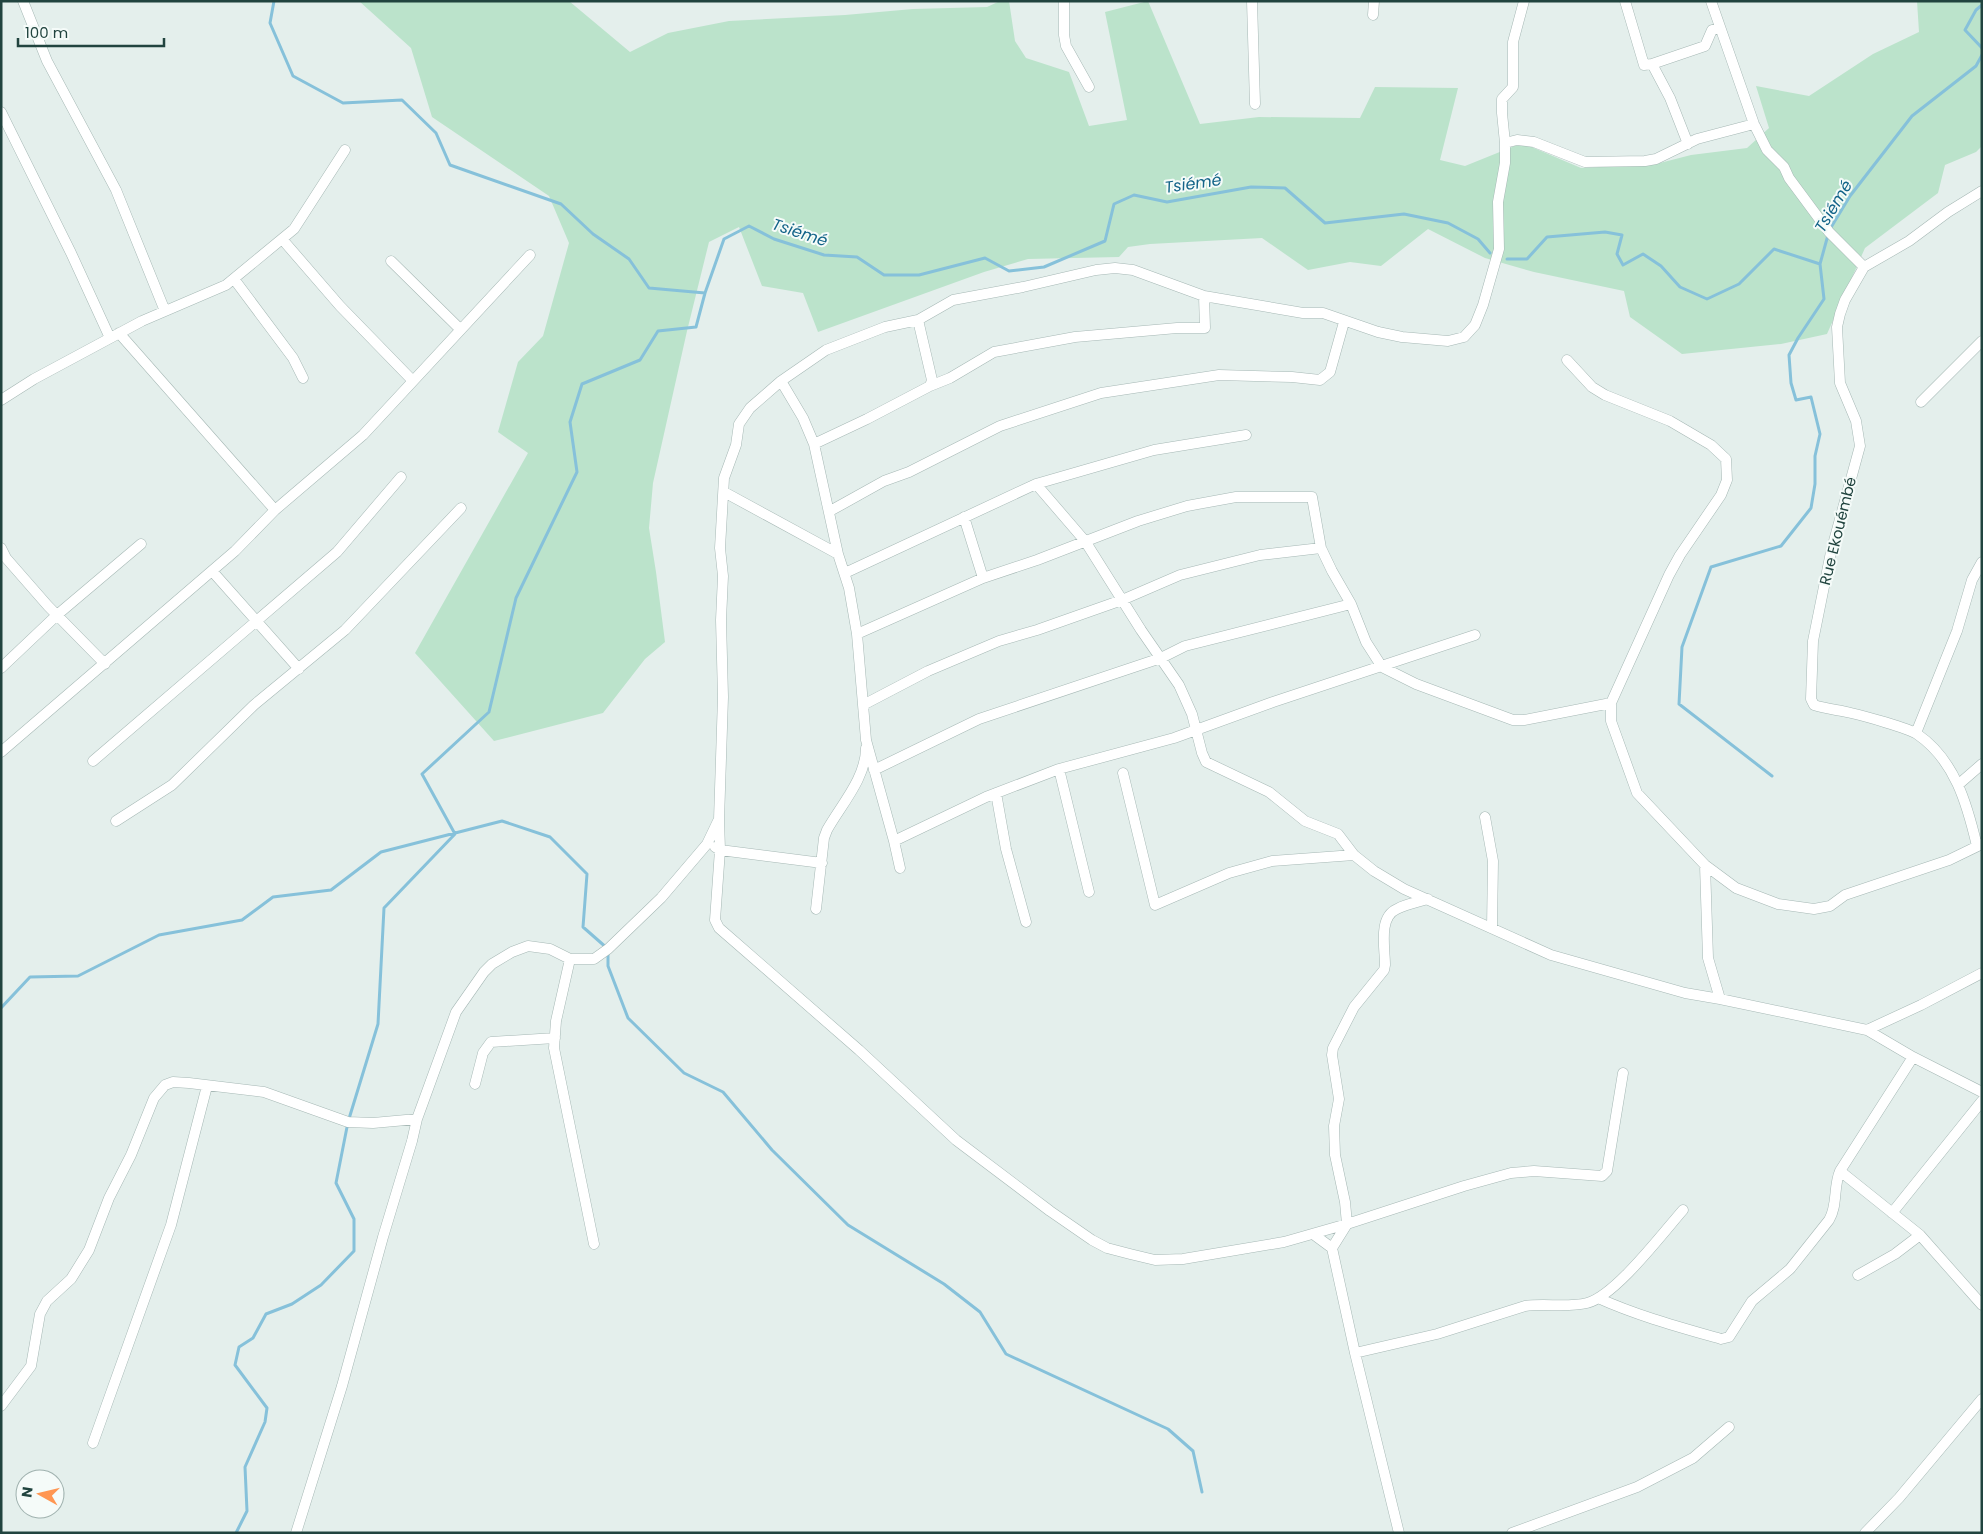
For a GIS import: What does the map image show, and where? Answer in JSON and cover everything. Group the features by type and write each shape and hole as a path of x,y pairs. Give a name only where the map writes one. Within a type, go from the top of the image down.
{"street":[{"path":"22,1 47,61 116,190 165,311"},
{"path":"1064,1 1064,35 1066,46 1089,87"},
{"path":"1252,1 1255,104"},
{"path":"1373,16 1374,1"},
{"path":"1524,1 1513,42 1512,87 1502,99 1505,163 1498,202 1499,249 1483,305 1475,325 1464,337 1448,341 1433,341 1378,332 1323,314 1303,313 1204,296 1139,272 1115,268 1096,270 1023,287 952,300 918,320 885,327 826,350 781,381 750,408 739,424 736,445 724,478 720,548 723,576 721,620 723,698 719,820 720,850 715,914 719,928 859,1050 956,1140 1050,1212 1092,1240 1107,1248 1156,1260 1182,1259 1266,1246 1347,1224 1464,1186 1512,1173 1534,1171 1602,1176 1606,1172 1623,1073"},
{"path":"1624,1 1644,65 1705,46 1712,30 1720,28"},
{"path":"1711,1 1754,124 1767,150 1784,167 1788,178 1829,232 1864,267 1909,241 1948,212 1982,191"},
{"path":"1652,64 1670,98 1688,144"},
{"path":"1,112 114,336 275,510"},
{"path":"1505,143 1517,140 1534,142 1585,162 1651,160 1697,139 1754,124"},
{"path":"1,400 34,379 114,336 165,311 226,285 294,229 345,150"},
{"path":"282,239 340,306 412,380"},
{"path":"1,752 235,551 275,510 363,435 530,254"},
{"path":"391,261 460,329"},
{"name":"Rue Ekouémbé","path":"1864,267 1846,300 1837,326 1840,383 1856,421 1860,446 1830,552 1812,641 1811,700 1814,705 1852,713 1916,733 1941,757 1959,784 1979,845"},
{"path":"234,279 293,358 303,378"},
{"path":"814,444 876,415 930,386 950,378 994,352 1075,337 1177,328 1205,328 1204,296"},
{"path":"918,320 932,380 930,386"},
{"path":"830,510 884,481 909,472 1000,426 1100,393 1219,375 1292,377 1320,380 1330,372 1344,322"},
{"path":"1921,402 1982,342"},
{"path":"1567,360 1592,388 1670,421 1711,445 1726,459 1728,469 1728,480 1722,495 1680,555 1669,575 1611,703 1611,721 1637,793 1704,865 1736,888 1778,904 1814,909 1830,906 1845,895 1932,866 1979,845"},
{"path":"781,381 803,418 814,444 830,510 838,554 845,573 857,634 866,740 866,756 859,778 827,830 816,908"},
{"path":"845,573 1036,484 1154,450 1246,435"},
{"path":"93,761 337,552 400,477"},
{"path":"1036,484 1085,541 1141,630 1179,685 1192,714 1206,762 1268,792 1305,821 1338,834 1354,854 1374,871 1404,889 1551,955 1685,993 1720,998 1867,1030 1913,1057 1982,1092"},
{"path":"724,492 838,554"},
{"path":"857,634 983,578 1138,521 1187,506 1236,497 1312,497 1321,548 1351,604 1366,642 1382,667 1416,684 1512,720 1524,720 1611,703"},
{"path":"116,822 172,785 254,705 345,630 461,508"},
{"path":"964,517 983,578"},
{"path":"1,668 57,615 141,544"},
{"path":"1,548 6,558 57,615 105,664"},
{"path":"862,705 928,671 1000,641 1122,600 1180,575 1260,555 1321,548"},
{"path":"1916,733 1957,631 1972,580 1982,562"},
{"path":"212,571 299,668"},
{"path":"874,770 978,719 1161,658 1185,646 1351,604"},
{"path":"894,841 996,793 1059,769 1174,738 1475,636"},
{"path":"866,740 900,868"},
{"path":"1959,784 1982,764"},
{"path":"1059,769 1089,892"},
{"path":"1123,773 1155,905 1229,873 1272,861 1354,854"},
{"path":"996,793 1006,849 1026,922"},
{"path":"1486,817 1493,861 1492,928"},
{"path":"296,1533 342,1386 417,1120 456,1012 484,972 500,958 528,946 550,949 570,959 594,959 608,949 661,898 707,844 719,820"},
{"path":"707,844 720,850 822,863"},
{"path":"1704,865 1708,958 1720,998"},
{"path":"1332,1248 1347,1224 1345,1202 1335,1155 1334,1126 1339,1099 1332,1055 1333,1048 1354,1006 1384,970 1384,929 1391,913 1397,908 1428,899"},
{"path":"570,959 556,1021 555,1060 594,1244"},
{"path":"1867,1030 1921,1005 1982,973"},
{"path":"475,1084 483,1053 491,1042 555,1038"},
{"path":"1598,1298 1648,1318 1721,1339 1729,1337 1752,1301 1790,1269 1829,1220 1832,1214 1835,1185 1840,1171 1913,1057"},
{"path":"1,1406 31,1366 40,1314 47,1301 71,1279 89,1250 109,1198 132,1155 154,1098 165,1086 173,1082 264,1092 348,1122 373,1123 417,1120"},
{"path":"93,1443 171,1225 207,1086"},
{"path":"1892,1213 1982,1102"},
{"path":"1840,1171 1920,1235 1982,1305"},
{"path":"1355,1353 1436,1334 1525,1306 1587,1303 1598,1298 1626,1276 1683,1210"},
{"path":"1313,1234 1332,1248 1355,1353 1399,1533"},
{"path":"1858,1275 1895,1254 1920,1235"},
{"path":"1865,1533 1899,1498 1982,1399"},
{"path":"1512,1533 1637,1487 1693,1458 1729,1427"}],"green space":[{"path":"359,1 569,1 630,52 668,33 729,21 845,15 913,9 987,7 1000,1 1009,1 1015,41 1026,58 1069,72 1089,126 1127,120 1105,12 1148,1 1200,124 1259,117 1360,118 1375,87 1458,88 1440,160 1465,166 1522,143 1581,168 1656,164 1691,155 1747,148 1769,128 1756,86 1809,96 1873,54 1919,32 1917,1 1982,1 1982,146 1976,152 1945,165 1938,193 1865,248 1827,334 1781,344 1682,354 1630,317 1624,291 1534,272 1485,258 1428,229 1381,266 1350,262 1308,270 1262,238 1150,244 1128,247 1119,257 1028,259 984,272 818,332 803,293 762,286 739,227 709,242 653,483 649,528 665,642 645,659 603,713 494,741 415,653 528,453 498,432 518,362 543,336 569,243 549,196 432,117 411,48"}],"waterway":[{"name":"Tsiémé","path":"274,1 270,23 293,76 343,103 402,100 436,133 450,165 561,204 593,234 629,259 649,288 705,293 724,239 749,226 774,239 824,255 857,257 884,275 919,275 985,258 1009,271 1044,267 1105,241 1114,204 1134,195 1167,202 1251,187 1285,188 1325,223 1404,214 1448,223 1478,239 1490,253"},
{"name":"Tsiémé","path":"1982,5 1976,10 1965,30 1982,48"},
{"name":"Tsiémé","path":"1830,229 1850,196 1912,116 1976,66 1982,55"},
{"name":"Tsiémé","path":"1507,259 1527,259 1547,237 1605,232 1622,235 1617,254 1623,265 1643,254 1661,266 1680,287 1707,299 1739,284 1774,249 1820,264 1828,235"},
{"path":"1772,776 1679,704 1682,647 1711,567 1781,546 1811,508 1815,484 1815,456 1820,434 1811,397 1796,400 1791,383 1789,355 1824,299 1820,264"},
{"path":"236,1533 247,1511 245,1467 265,1422 267,1408 235,1365 239,1347 253,1338 266,1314 292,1304 321,1285 354,1251 354,1219 336,1183 348,1122 378,1024 384,908 455,834 422,774 489,712 516,598 577,472 570,422 582,384 640,360 658,331 696,327 705,293"},
{"path":"1,1008 30,977 78,976 159,935 242,920 273,897 331,890 381,852 502,821 550,837 587,874 583,927 608,949 608,966 628,1018 684,1073 723,1092 772,1150 848,1225 944,1284 980,1312 1006,1354 1168,1429 1193,1451 1202,1492"}]}
